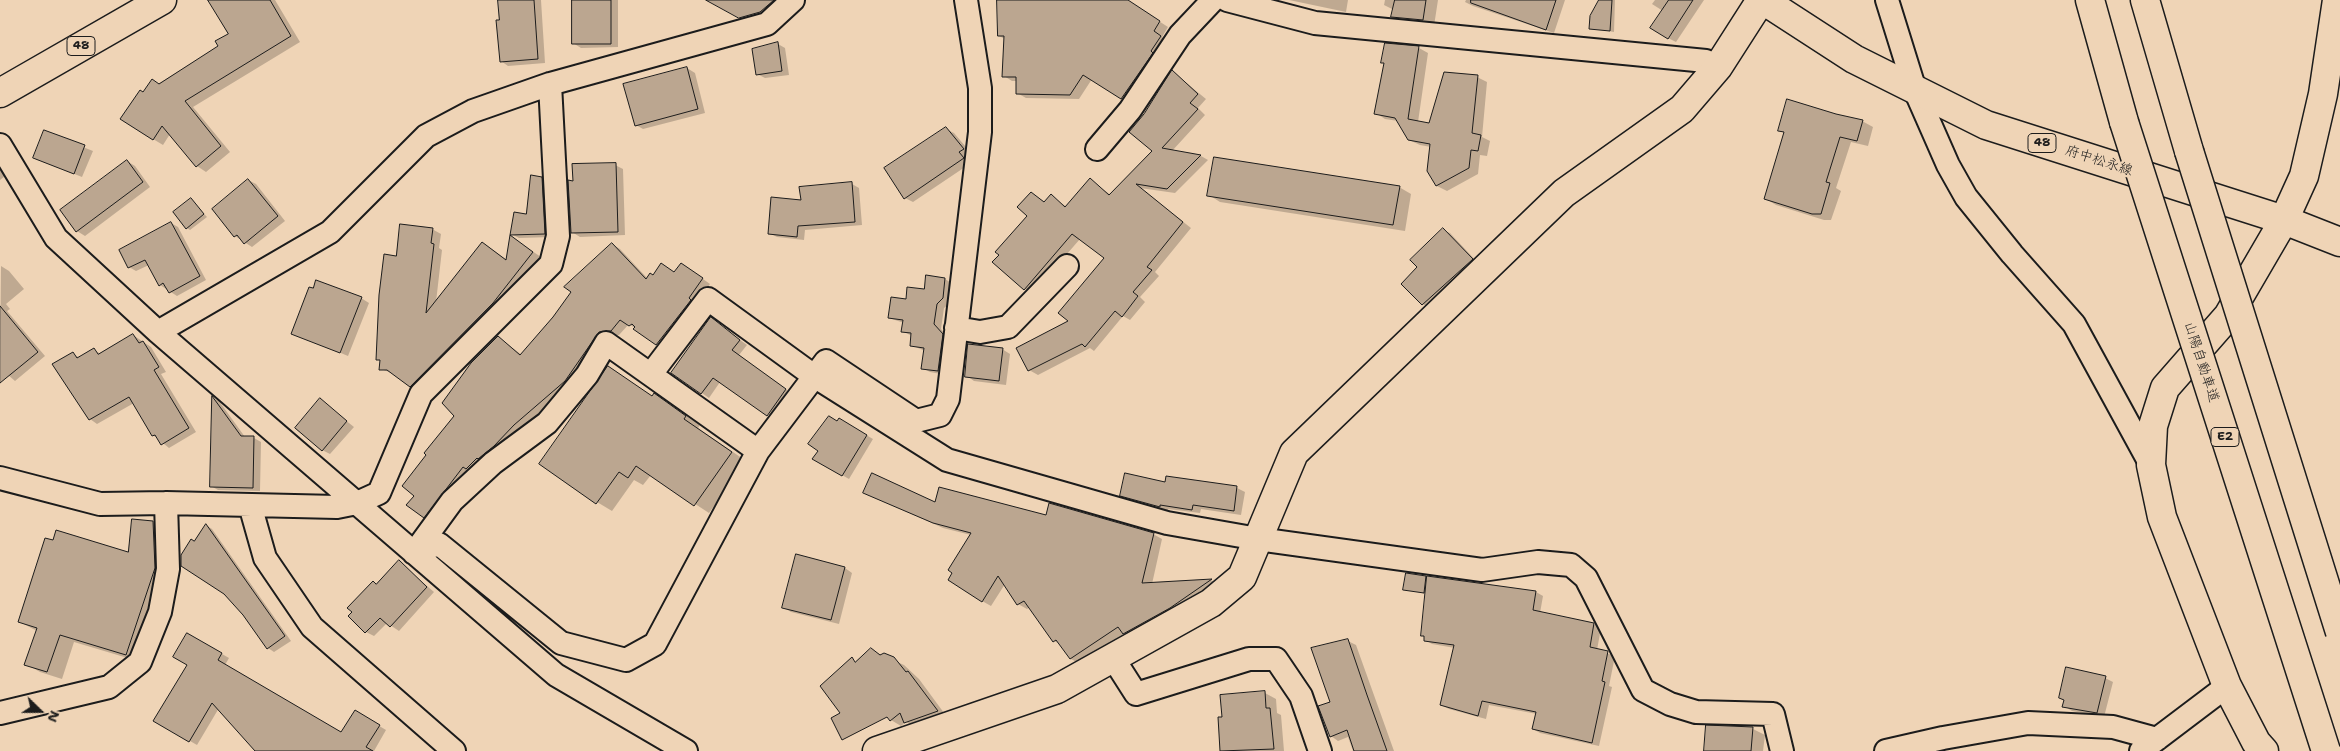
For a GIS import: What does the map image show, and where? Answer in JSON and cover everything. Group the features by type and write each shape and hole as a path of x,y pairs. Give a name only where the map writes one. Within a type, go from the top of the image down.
{"main road":[{"name":"48","path":"0,93 162,0"},
{"path":"884,749 1057,689 1211,603 1242,576 1294,453 1564,193 1682,110 1718,67 1762,0"},
{"name":"府中松永線","path":"1762,0 1854,59 1986,125 2284,220 2340,242"},
{"name":"山陽自動車道","path":"2090,0 2124,122 2326,751"},
{"path":"2145,0 2189,150 2340,632"},
{"path":"2264,751 2256,742 2227,686 2162,517 2151,465 2153,426 2165,388 2228,316 2284,220 2304,176 2323,94 2334,68 2337,0"}],"street":[{"path":"158,332 330,232 426,136 473,111 550,84 767,24 793,0"},
{"path":"414,553 439,544 561,643 626,660 655,644 758,451 826,361 916,421 940,415 948,399 980,132 980,88 966,0"},
{"path":"1097,149 1130,110 1180,35 1213,0"},
{"path":"1227,0 1315,23 1706,62 1718,67"},
{"path":"1887,0 1916,90 1948,165 1966,197 2012,254 2074,324 2151,465"},
{"path":"0,478 100,504 166,503 337,507 357,503 379,494 422,394 551,264 558,236 550,84"},
{"path":"0,145 56,238 158,332 556,675 686,751"},
{"path":"956,328 980,332 1008,327 1067,266"},
{"path":"651,374 708,299 814,376 947,460 1167,523 1482,570 1538,562 1571,565 1586,578 1643,690 1670,704 1696,712 1773,714 1782,751"},
{"path":"414,553 452,501 493,463 546,422 587,375 606,343 758,451"},
{"path":"0,713 109,687 140,662 160,612 168,569 166,503"},
{"path":"250,505 265,558 312,627 451,750"},
{"path":"1113,658 1136,694 1248,659 1276,659 1301,696 1320,751"},
{"path":"1886,751 1943,738 2028,723 2113,727 2149,745 2227,686"}],"building":[{"path":"208,0 270,0 291,36 185,101 221,146 196,167 162,126 153,140 120,119 140,90 143,92 152,79 159,84 218,46 215,41 228,34"},
{"path":"498,0 534,0 538,59 500,62 496,20 499,20"},
{"path":"572,0 611,0 611,44 572,44"},
{"path":"706,0 774,0 760,12 739,18"},
{"path":"997,0 1128,0 1160,21 1154,31 1161,36 1151,51 1153,53 1121,99 1083,75 1070,95 1016,94 1016,77 1002,77 1004,36 998,36"},
{"path":"1395,0 1426,0 1423,20 1391,17"},
{"path":"1471,0 1556,0 1546,30 1471,3"},
{"path":"1599,0 1612,0 1610,31 1589,29 1590,16"},
{"path":"1669,0 1693,0 1668,39 1650,28"},
{"path":"778,42 782,71 756,75 752,49"},
{"path":"1385,43 1419,46 1408,119 1429,123 1444,72 1478,75 1472,133 1481,135 1478,151 1471,150 1469,168 1436,186 1427,171 1430,144 1408,140 1395,118 1374,114 1384,63 1381,63"},
{"path":"687,67 698,109 635,126 623,84"},
{"path":"1172,70 1198,94 1190,103 1198,109 1162,148 1201,155 1167,189 1136,184 1183,222 1147,267 1152,270 1133,292 1138,296 1122,317 1115,311 1085,347 1082,344 1028,371 1016,348 1068,321 1058,313 1104,258 1072,234 1024,290 992,262 999,255 995,252 1027,216 1017,207 1031,192 1044,202 1051,194 1065,207 1090,178 1109,195 1152,151 1129,132 1144,114"},
{"path":"1787,99 1863,120 1857,141 1840,137 1826,182 1830,183 1821,214 1812,214 1764,199 1784,132 1778,131"},
{"path":"946,127 964,149 959,152 964,158 904,199 884,168"},
{"path":"44,130 85,145 74,174 33,158"},
{"path":"1214,157 1400,186 1393,225 1207,196"},
{"path":"127,160 143,182 76,232 60,210"},
{"path":"616,163 618,232 571,233 568,180 573,181 572,164"},
{"path":"531,175 542,177 545,234 510,235 514,212 526,214"},
{"path":"248,179 278,216 244,244 237,235 234,237 212,209"},
{"path":"852,182 855,222 798,226 797,237 768,234 771,197 801,200 799,187"},
{"path":"191,198 204,214 186,229 173,212"},
{"path":"171,222 200,276 169,293 163,283 159,286 145,260 128,268 119,250"},
{"path":"400,224 433,228 431,243 434,244 426,313 482,242 506,260 510,235 533,252 493,303 410,387 387,370 379,370 380,360 376,360 379,295 384,254 396,256"},
{"path":"1443,228 1473,259 1422,305 1401,284 1417,267 1410,260"},
{"path":"612,243 646,279 650,273 653,275 661,263 674,272 681,263 703,278 689,298 691,300 656,345 633,329 635,327 632,324 629,326 620,320 611,331 599,332 565,381 514,425 494,446 477,458 466,469 463,467 424,518 406,505 414,496 402,486 426,455 424,453 454,416 442,403 471,363 498,336 520,355 553,317 571,292 564,287"},
{"path":"926,275 945,278 943,298 937,304 934,324 943,334 938,371 921,369 924,348 910,346 911,333 901,332 903,320 888,318 891,297 906,299 907,287 924,289"},
{"path":"316,280 362,297 340,353 291,334 309,287 313,288"},
{"path":"0,306 38,352 0,383"},
{"path":"711,317 740,340 732,350 786,389 767,416 713,378 701,394 671,373"},
{"path":"133,334 139,343 143,341 159,367 154,370 189,428 161,445 155,435 152,436 129,397 89,420 52,364 73,352 77,358 94,348 98,354"},
{"path":"968,344 1003,348 999,381 965,377"},
{"path":"608,366 652,396 654,393 686,416 684,419 732,452 694,506 636,466 628,478 619,472 596,504 539,464"},
{"path":"212,396 241,436 254,436 253,488 210,487"},
{"path":"320,398 347,421 322,451 295,428"},
{"path":"829,416 837,421 839,418 867,435 842,476 812,459 818,451 808,444"},
{"path":"872,473 935,502 939,487 1046,515 1049,503 1154,533 1142,583 1212,579 1170,608 1123,634 1118,627 1070,659 1056,640 1053,642 1024,601 1017,605 998,576 982,602 948,580 952,573 948,570 971,533 933,523 863,493"},
{"path":"1125,473 1165,482 1166,476 1237,486 1234,511 1193,505 1192,510 1160,505 1160,507 1120,496"},
{"path":"132,519 153,521 155,568 126,655 60,635 47,672 24,665 37,628 18,622 45,538 53,540 56,530 128,552"},
{"path":"206,524 285,636 267,649 243,615 224,594 181,566 181,555 191,539 194,541"},
{"path":"796,554 845,567 831,620 782,608"},
{"path":"399,560 427,587 390,627 380,618 365,633 348,616 352,612 347,608 373,581 376,584"},
{"path":"1406,573 1426,576 1424,593 1403,590"},
{"path":"1427,576 1536,591 1533,610 1594,623 1590,647 1608,651 1602,681 1605,682 1592,743 1532,729 1536,712 1482,701 1478,716 1440,705 1454,645 1424,641 1424,636 1421,636"},
{"path":"187,633 222,653 218,660 341,732 355,710 380,725 366,747 373,751 255,751 212,703 189,742 153,721 187,665 173,657"},
{"path":"1348,639 1387,751 1354,751 1347,730 1330,737 1318,706 1330,702 1311,648"},
{"path":"871,648 880,655 884,653 894,657 906,672 908,671 938,711 904,723 900,713 890,721 887,717 842,740 831,718 840,713 820,686 852,657 855,662"},
{"path":"2066,667 2106,676 2097,713 2062,707 2064,700 2059,698"},
{"path":"1265,691 1266,708 1270,708 1274,749 1220,751 1218,717 1222,717 1220,695"},
{"path":"1706,725 1753,727 1751,751 1704,751"}]}
